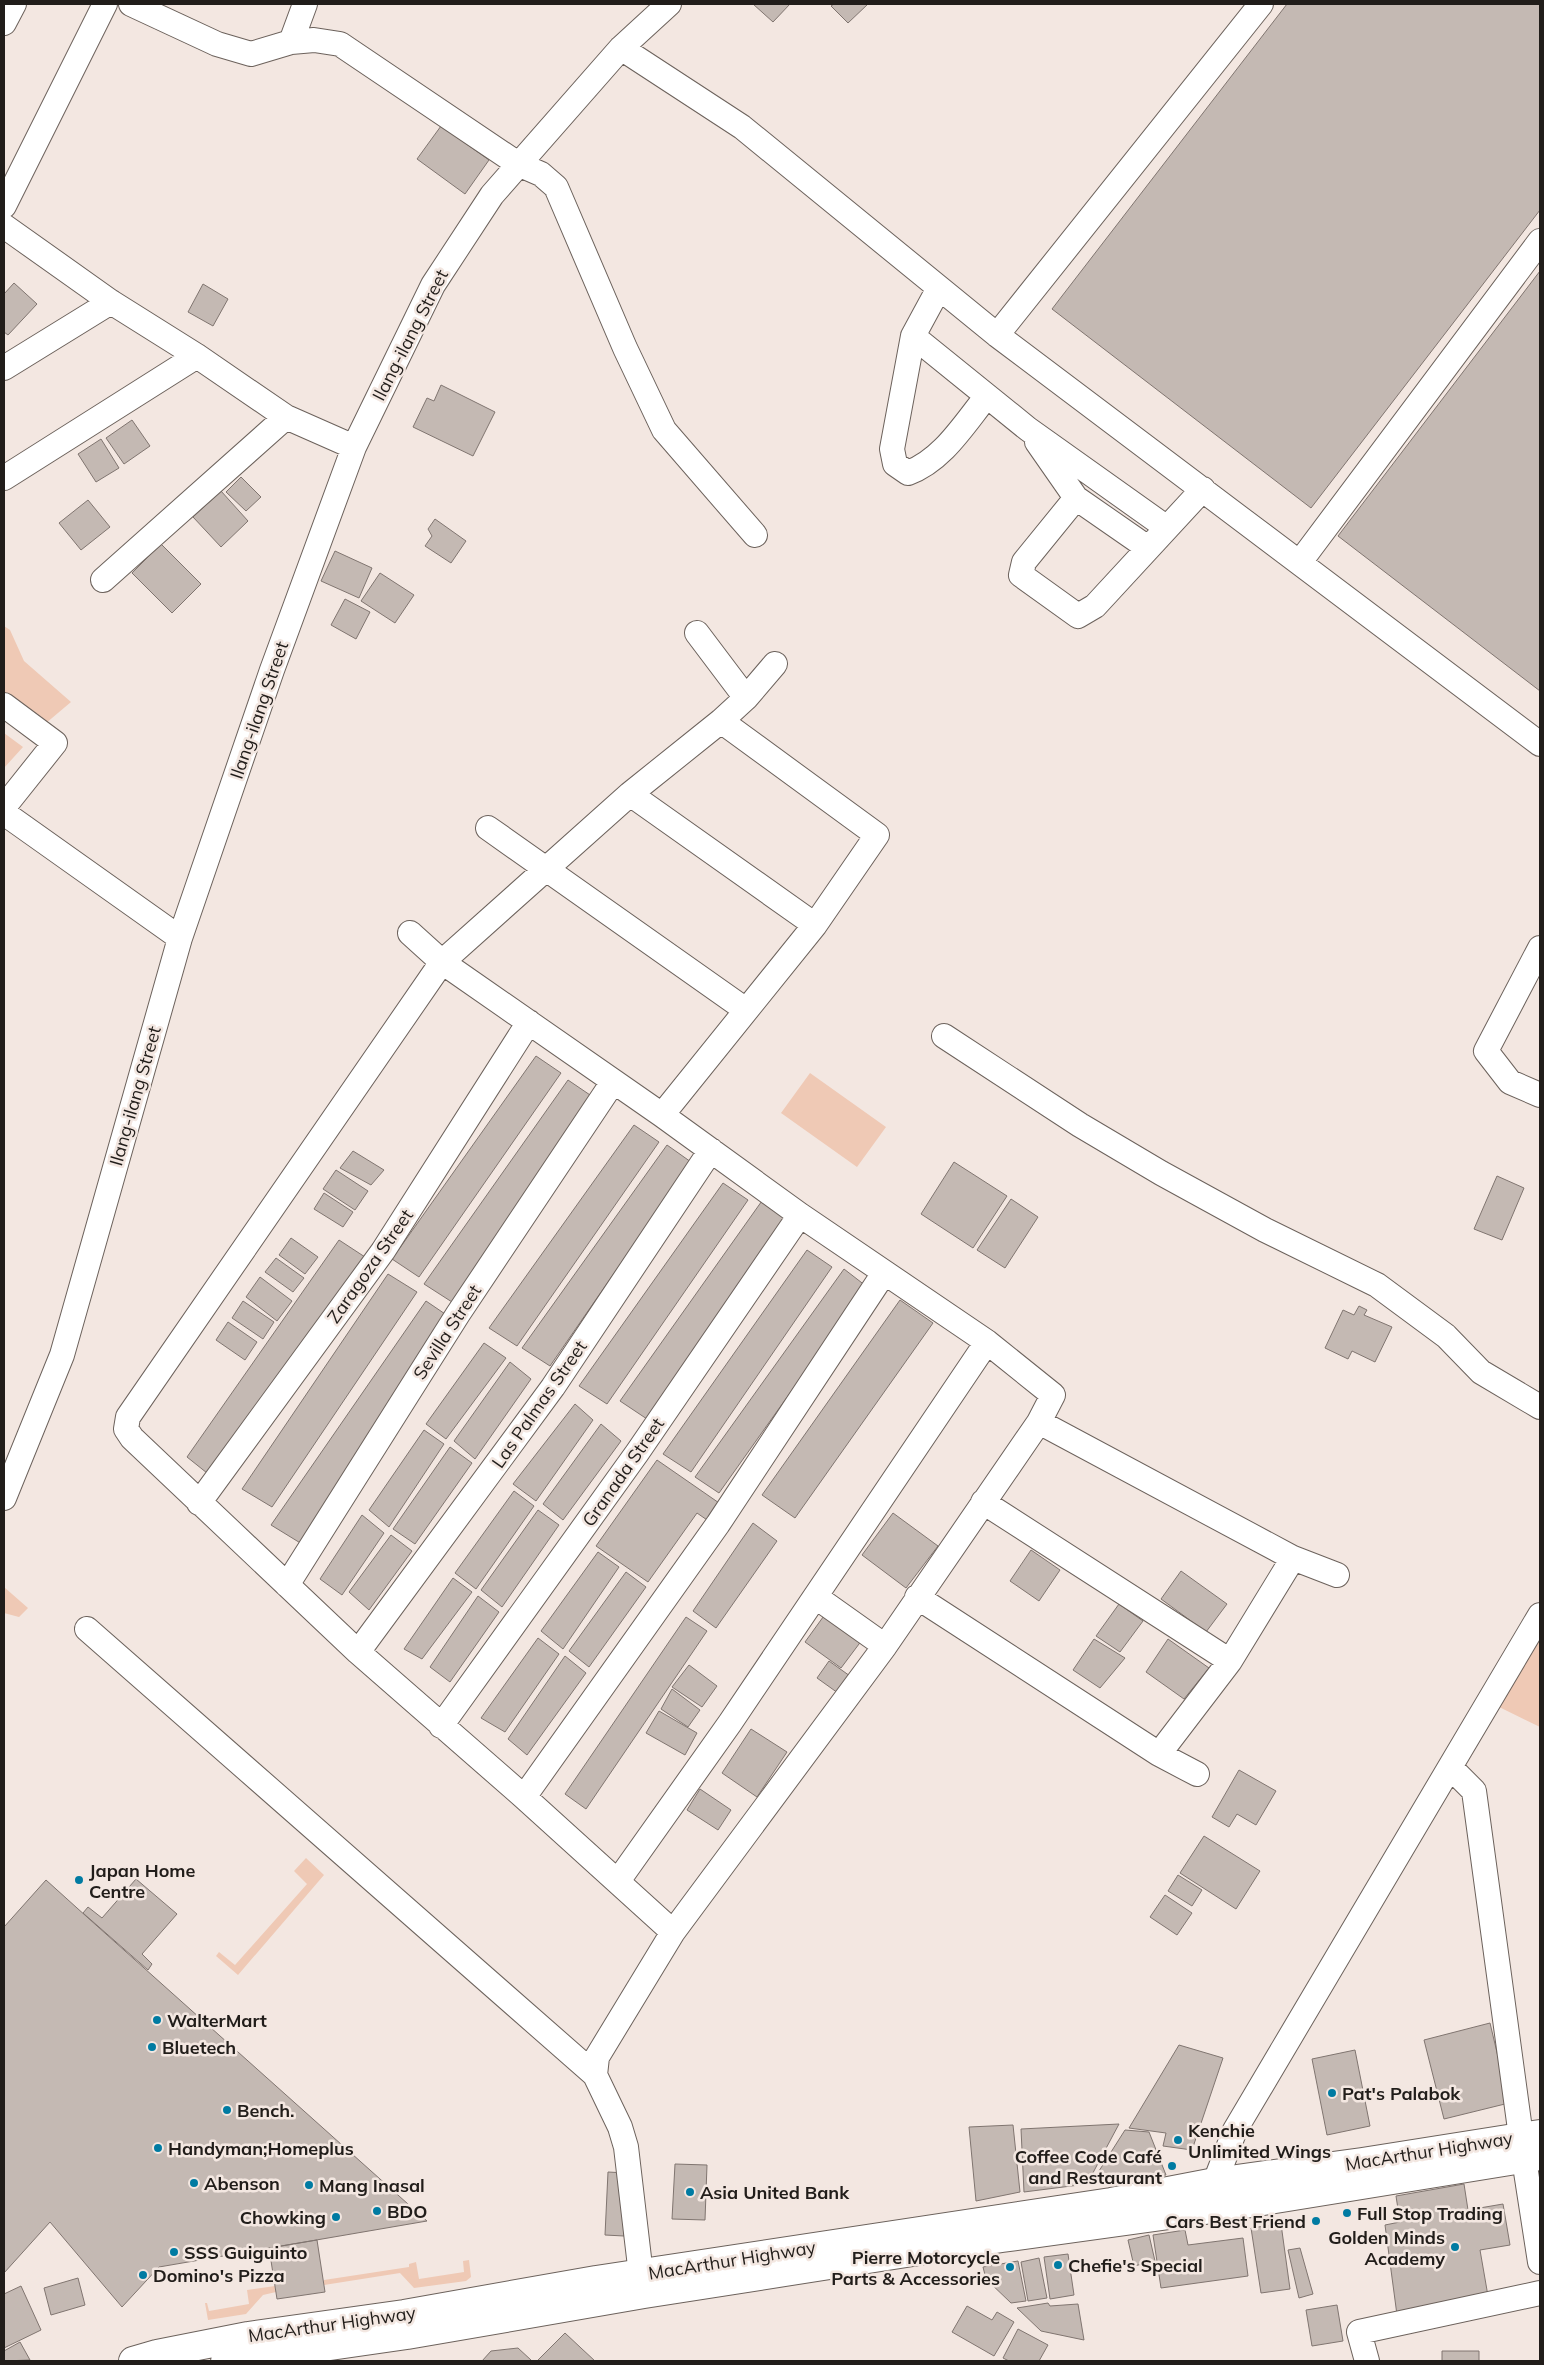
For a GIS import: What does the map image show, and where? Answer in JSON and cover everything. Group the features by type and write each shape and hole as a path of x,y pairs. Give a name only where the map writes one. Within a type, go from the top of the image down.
{"highway":[{"name":"MacArthur Highway","path":"225,2361 416,2333 643,2284 1002,2238 1218,2195 1531,2146"},
{"name":"MacArthur Highway","path":"134,2361 157,2354 240,2338 404,2314 596,2280 643,2284"}],"street":[{"path":"4,23 14,4"},
{"path":"4,206 105,4"},
{"path":"130,4 217,44 251,54 291,42 314,40 340,44 518,164 541,174 556,187 624,348 664,430 755,535"},
{"path":"291,42 304,4"},
{"name":"Ilang-ilang Street","path":"4,1498 62,1355 180,938 272,670 354,447 433,285 492,195 622,48 669,4"},
{"path":"997,336 1260,4"},
{"path":"622,48 742,127 997,336 1540,744"},
{"path":"4,226 111,302 197,356 286,417 354,447"},
{"path":"1300,562 1540,241"},
{"path":"939,288 913,336 892,449 895,464 908,473 924,467 942,450 987,396"},
{"path":"4,368 111,302"},
{"path":"913,336 1028,429 1167,528"},
{"path":"4,478 197,356"},
{"path":"104,580 286,417"},
{"path":"1028,429 1076,498 1148,548"},
{"path":"1076,498 1024,562 1021,575 1078,616 1095,606 1203,489"},
{"path":"697,633 746,698"},
{"path":"673,1932 524,1797 358,1652 199,1503 132,1438 126,1429 128,1417 442,962 630,794 721,721 746,698 775,664"},
{"path":"4,705 55,743 4,807"},
{"path":"662,1115 815,924 877,835 721,721"},
{"path":"630,794 815,924"},
{"path":"4,813 180,938"},
{"path":"488,828 746,1010"},
{"path":"410,933 442,962 662,1115 884,1274 987,1342 1052,1395 1039,1422 884,1646 673,1932 597,2056 595,2075"},
{"path":"1539,953 1486,1051 1510,1082 1540,1095"},
{"name":"Zaragoza Street","path":"199,1503 383,1251 529,1022"},
{"path":"944,1036 1080,1125 1161,1173 1265,1230 1377,1285 1446,1336 1481,1372 1540,1407"},
{"name":"Sevilla Street","path":"287,1585 458,1314 613,1082"},
{"name":"Las Palmas Street","path":"358,1652 553,1387 711,1150"},
{"name":"Granada Street","path":"442,1726 637,1454 800,1215"},
{"path":"524,1797 718,1524 884,1274"},
{"path":"618,1882 816,1597 987,1342"},
{"path":"1039,1422 1293,1558 1337,1575"},
{"path":"983,1502 1230,1661"},
{"path":"1160,1754 1230,1661 1293,1558"},
{"path":"816,1597 884,1646"},
{"path":"917,1597 1160,1754 1197,1774"},
{"path":"1218,2195 1235,2130 1540,1615"},
{"path":"87,1629 595,2075 620,2127 626,2147 643,2284"},
{"path":"1451,1768 1474,1791 1531,2146 1540,2262"},
{"path":"1367,2361 1359,2332 1540,2293"}],"shaded area":[{"path":"4,626 10,630 24,661 71,702 39,729 4,701"},
{"path":"4,733 23,747 4,768"},
{"path":"810,1073 886,1127 857,1167 781,1113"},
{"path":"4,1587 28,1608 19,1617 4,1613"},
{"path":"1540,1620 1540,1727 1491,1703"},
{"path":"306,1858 324,1875 238,1975 216,1956 219,1952 235,1965 307,1884 294,1871"},
{"path":"469,2260 471,2277 466,2281 414,2288 400,2273 324,2285 324,2280 409,2267 409,2264 416,2262 419,2279 464,2272 463,2261"},
{"path":"275,2286 276,2292 263,2295 246,2314 208,2320 205,2303 207,2303 209,2311 249,2304 247,2290"}],"building":[{"path":"753,4 790,4 773,22"},
{"path":"834,4 868,4 848,23 831,6"},
{"path":"1287,4 1540,4 1540,210 1311,508 1052,309"},
{"path":"441,126 489,160 465,194 417,159"},
{"path":"1540,271 1540,691 1338,536"},
{"path":"14,283 37,304 8,335 4,332 4,294"},
{"path":"203,284 228,299 213,326 188,312"},
{"path":"441,385 495,412 473,456 413,427 427,398 434,401"},
{"path":"132,420 150,446 124,464 106,438"},
{"path":"101,439 119,468 96,482 78,454"},
{"path":"241,477 261,497 246,511 226,492"},
{"path":"221,491 248,521 221,547 193,517"},
{"path":"88,500 110,527 81,550 59,523"},
{"path":"435,519 466,541 451,563 425,546 432,536 428,529"},
{"path":"161,544 201,584 172,613 132,573"},
{"path":"335,551 372,568 359,598 321,581"},
{"path":"380,573 414,595 395,623 361,601"},
{"path":"345,599 370,612 356,639 331,625"},
{"path":"536,1056 561,1073 419,1277 392,1259"},
{"path":"568,1080 593,1097 452,1302 424,1284"},
{"path":"634,1125 659,1142 517,1346 489,1328"},
{"path":"667,1145 691,1162 550,1366 522,1348"},
{"path":"353,1151 384,1170 371,1185 340,1168"},
{"path":"954,1162 1007,1196 973,1248 921,1214"},
{"path":"336,1170 368,1191 355,1210 323,1189"},
{"path":"1497,1176 1524,1188 1502,1240 1474,1229"},
{"path":"723,1183 748,1200 607,1404 579,1386"},
{"path":"324,1193 353,1212 343,1227 314,1209"},
{"path":"764,1198 789,1215 647,1419 620,1401"},
{"path":"1011,1199 1038,1217 1005,1268 977,1250"},
{"path":"291,1238 318,1257 305,1274 279,1255"},
{"path":"339,1240 365,1257 212,1477 187,1457"},
{"path":"807,1250 832,1267 691,1472 663,1454"},
{"path":"276,1258 304,1278 293,1292 265,1272"},
{"path":"844,1269 866,1286 719,1493 695,1477"},
{"path":"388,1274 417,1292 272,1507 242,1489"},
{"path":"260,1277 292,1301 277,1321 246,1297"},
{"path":"900,1300 933,1323 795,1518 762,1495"},
{"path":"243,1301 274,1322 263,1339 232,1318"},
{"path":"426,1301 451,1318 302,1544 271,1525"},
{"path":"1359,1306 1367,1310 1364,1315 1392,1327 1375,1362 1352,1351 1348,1359 1325,1348 1343,1310 1354,1315"},
{"path":"228,1322 257,1342 245,1360 216,1340"},
{"path":"484,1343 506,1358 446,1439 426,1424"},
{"path":"510,1362 531,1379 475,1459 454,1441"},
{"path":"575,1404 593,1420 536,1501 513,1484"},
{"path":"601,1424 621,1441 563,1520 543,1504"},
{"path":"424,1430 444,1444 389,1527 369,1510"},
{"path":"450,1447 472,1463 415,1544 393,1529"},
{"path":"657,1460 722,1505 710,1522 697,1513 648,1582 596,1546"},
{"path":"514,1491 534,1506 476,1589 455,1573"},
{"path":"538,1510 559,1525 502,1607 481,1590"},
{"path":"893,1513 938,1546 906,1588 862,1555"},
{"path":"362,1515 384,1533 342,1595 320,1579"},
{"path":"753,1523 777,1541 716,1628 693,1611"},
{"path":"391,1535 412,1551 369,1610 349,1592"},
{"path":"1031,1550 1060,1570 1039,1601 1010,1581"},
{"path":"598,1552 619,1567 563,1649 541,1631"},
{"path":"1181,1571 1227,1604 1206,1632 1161,1599"},
{"path":"626,1572 646,1587 589,1667 569,1651"},
{"path":"453,1578 472,1592 422,1659 404,1649"},
{"path":"478,1596 499,1612 450,1682 430,1667"},
{"path":"1119,1604 1143,1621 1120,1652 1096,1636"},
{"path":"826,1613 862,1640 841,1668 805,1642"},
{"path":"686,1617 707,1631 586,1809 565,1794"},
{"path":"538,1638 559,1654 505,1732 481,1718"},
{"path":"1094,1639 1125,1658 1100,1688 1073,1670"},
{"path":"1168,1639 1209,1668 1184,1699 1146,1672"},
{"path":"565,1656 586,1673 527,1755 508,1739"},
{"path":"829,1661 850,1676 838,1693 817,1678"},
{"path":"689,1665 717,1686 702,1707 672,1687"},
{"path":"672,1689 700,1710 688,1727 661,1709"},
{"path":"659,1711 697,1733 685,1755 646,1733"},
{"path":"751,1729 787,1752 757,1797 722,1773"},
{"path":"1239,1770 1276,1791 1256,1825 1237,1814 1229,1827 1212,1817"},
{"path":"700,1789 731,1810 718,1830 687,1810"},
{"path":"1204,1836 1260,1871 1236,1909 1180,1873"},
{"path":"1178,1875 1202,1890 1192,1906 1168,1891"},
{"path":"136,1879 177,1914 142,1954 152,1964 148,1970 83,1913 88,1907 102,1918"},
{"path":"46,1880 427,2221 159,2267 122,2307 50,2222 4,2273 4,1927"},
{"path":"1165,1895 1192,1913 1177,1935 1150,1917"},
{"path":"1490,2023 1509,2103 1444,2119 1424,2040"},
{"path":"1179,2045 1223,2058 1192,2150 1163,2146 1166,2133 1129,2128"},
{"path":"1355,2050 1370,2126 1327,2135 1312,2059"},
{"path":"1119,2124 1087,2184 1024,2192 1021,2129"},
{"path":"1013,2125 1020,2192 976,2201 969,2127"},
{"path":"1125,2130 1149,2132 1166,2175 1092,2182"},
{"name":"Asia United Bank","path":"675,2164 707,2165 705,2220 672,2219"},
{"path":"608,2172 626,2173 624,2236 605,2235"},
{"name":"Golden Minds Academy","path":"1464,2184 1468,2210 1503,2204 1510,2245 1480,2250 1488,2296 1397,2315 1385,2225 1400,2222 1396,2196"},
{"path":"1281,2224 1290,2289 1261,2293 1251,2228"},
{"path":"1185,2230 1188,2245 1243,2238 1248,2276 1161,2288 1153,2235"},
{"path":"1149,2235 1155,2261 1134,2266 1128,2240"},
{"path":"317,2240 325,2292 277,2299 269,2248"},
{"path":"1300,2248 1313,2294 1299,2298 1288,2250"},
{"path":"1068,2254 1074,2295 1050,2299 1044,2257"},
{"path":"1039,2258 1047,2298 1028,2301 1021,2262"},
{"path":"1018,2261 1026,2301 1011,2303 986,2279 983,2267"},
{"path":"78,2278 85,2305 51,2315 44,2288"},
{"path":"21,2286 41,2330 4,2348 4,2294"},
{"path":"1048,2303 1050,2306 1078,2304 1084,2340 1041,2331 1017,2308"},
{"path":"1337,2305 1343,2341 1312,2346 1306,2310"},
{"path":"967,2306 992,2320 997,2312 1014,2322 994,2356 952,2332"},
{"path":"1018,2329 1048,2345 1039,2361 1009,2361 1003,2358"},
{"path":"565,2333 581,2348 595,2361 537,2361"},
{"path":"20,2342 30,2360 4,2361 4,2351"},
{"path":"518,2348 530,2361 482,2361 491,2351"},
{"path":"1442,2351 1479,2351 1479,2361 1442,2361"}],"place":[{"name":"Japan Home Centre","path":"79,1880"},
{"name":"WalterMart","path":"157,2020"},
{"name":"Bluetech","path":"152,2047"},
{"name":"Pat's Palabok","path":"1332,2093"},
{"name":"Bench.","path":"227,2110"},
{"name":"Kenchie Unlimited Wings","path":"1178,2140"},
{"name":"Handyman;Homeplus","path":"158,2148"},
{"name":"Coffee Code Café and Restaurant","path":"1172,2166"},
{"name":"Abenson","path":"194,2183"},
{"name":"Mang Inasal","path":"309,2185"},
{"name":"Asia United Bank","path":"690,2192"},
{"name":"BDO","path":"377,2211"},
{"name":"Full Stop Trading","path":"1347,2213"},
{"name":"Chowking","path":"336,2217"},
{"name":"Cars Best Friend","path":"1316,2221"},
{"name":"Golden Minds Academy","path":"1455,2247"},
{"name":"SSS Guiguinto","path":"174,2252"},
{"name":"Chefie's Special","path":"1058,2265"},
{"name":"Pierre Motorcycle Parts & Accessories","path":"1010,2267"},
{"name":"Domino's Pizza","path":"143,2275"}]}
